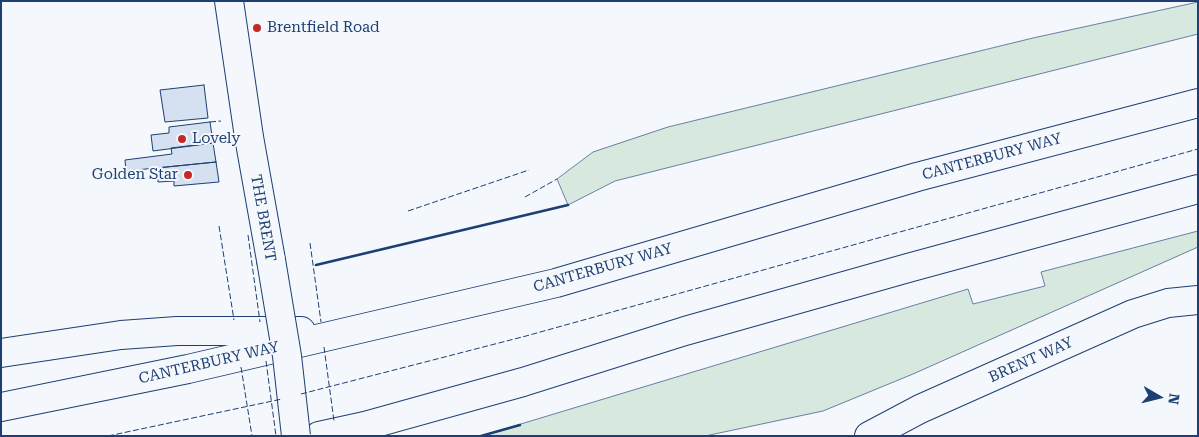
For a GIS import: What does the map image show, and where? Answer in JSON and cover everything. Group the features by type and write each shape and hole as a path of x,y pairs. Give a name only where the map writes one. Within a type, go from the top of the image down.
{"main road":[{"name":"THE BRENT","path":"229,1 249,137 287,356 296,436"},
{"name":"CANTERBURY WAY","path":"1,408 188,369 556,282 917,177 1198,103"},
{"path":"319,436 365,426 495,390 759,310 1198,189"},
{"name":"BRENT WAY","path":"870,436 920,409 1133,314 1168,303 1198,300"},
{"path":"1,352 121,336 177,331 348,330"}],"shaded area":[{"path":"1198,2 1198,34 615,181 568,205 557,179 593,152 668,127 1033,38"},
{"path":"1198,231 1198,247 913,374 823,411 705,436 481,436 968,289 973,304 1045,286 1041,272"}],"building":[{"path":"204,85 208,118 165,122 160,90"},
{"name":"Lovely","path":"210,122 213,143 153,151 151,135 169,133 169,127"},
{"path":"213,143 216,162 126,171 125,160 172,154 171,148"},
{"name":"Golden Star","path":"216,162 219,182 174,186 174,181 158,182 157,168"}],"fence":[{"path":"210,122 221,121"},
{"path":"301,394 526,336 1198,149"},
{"path":"408,211 529,170"},
{"path":"525,197 557,179"},
{"path":"219,226 234,320"},
{"path":"248,235 260,322"},
{"path":"310,243 321,322"},
{"path":"324,347 334,421"},
{"path":"266,361 276,436"},
{"path":"241,367 252,436"},
{"path":"108,436 282,399"}],"wall":[{"path":"316,265 568,205"},
{"path":"481,436 520,425"}],"place":[{"name":"Brentfield Road","path":"257,28"},
{"name":"Lovely","path":"182,139"},
{"name":"Golden Star","path":"188,175"}]}
